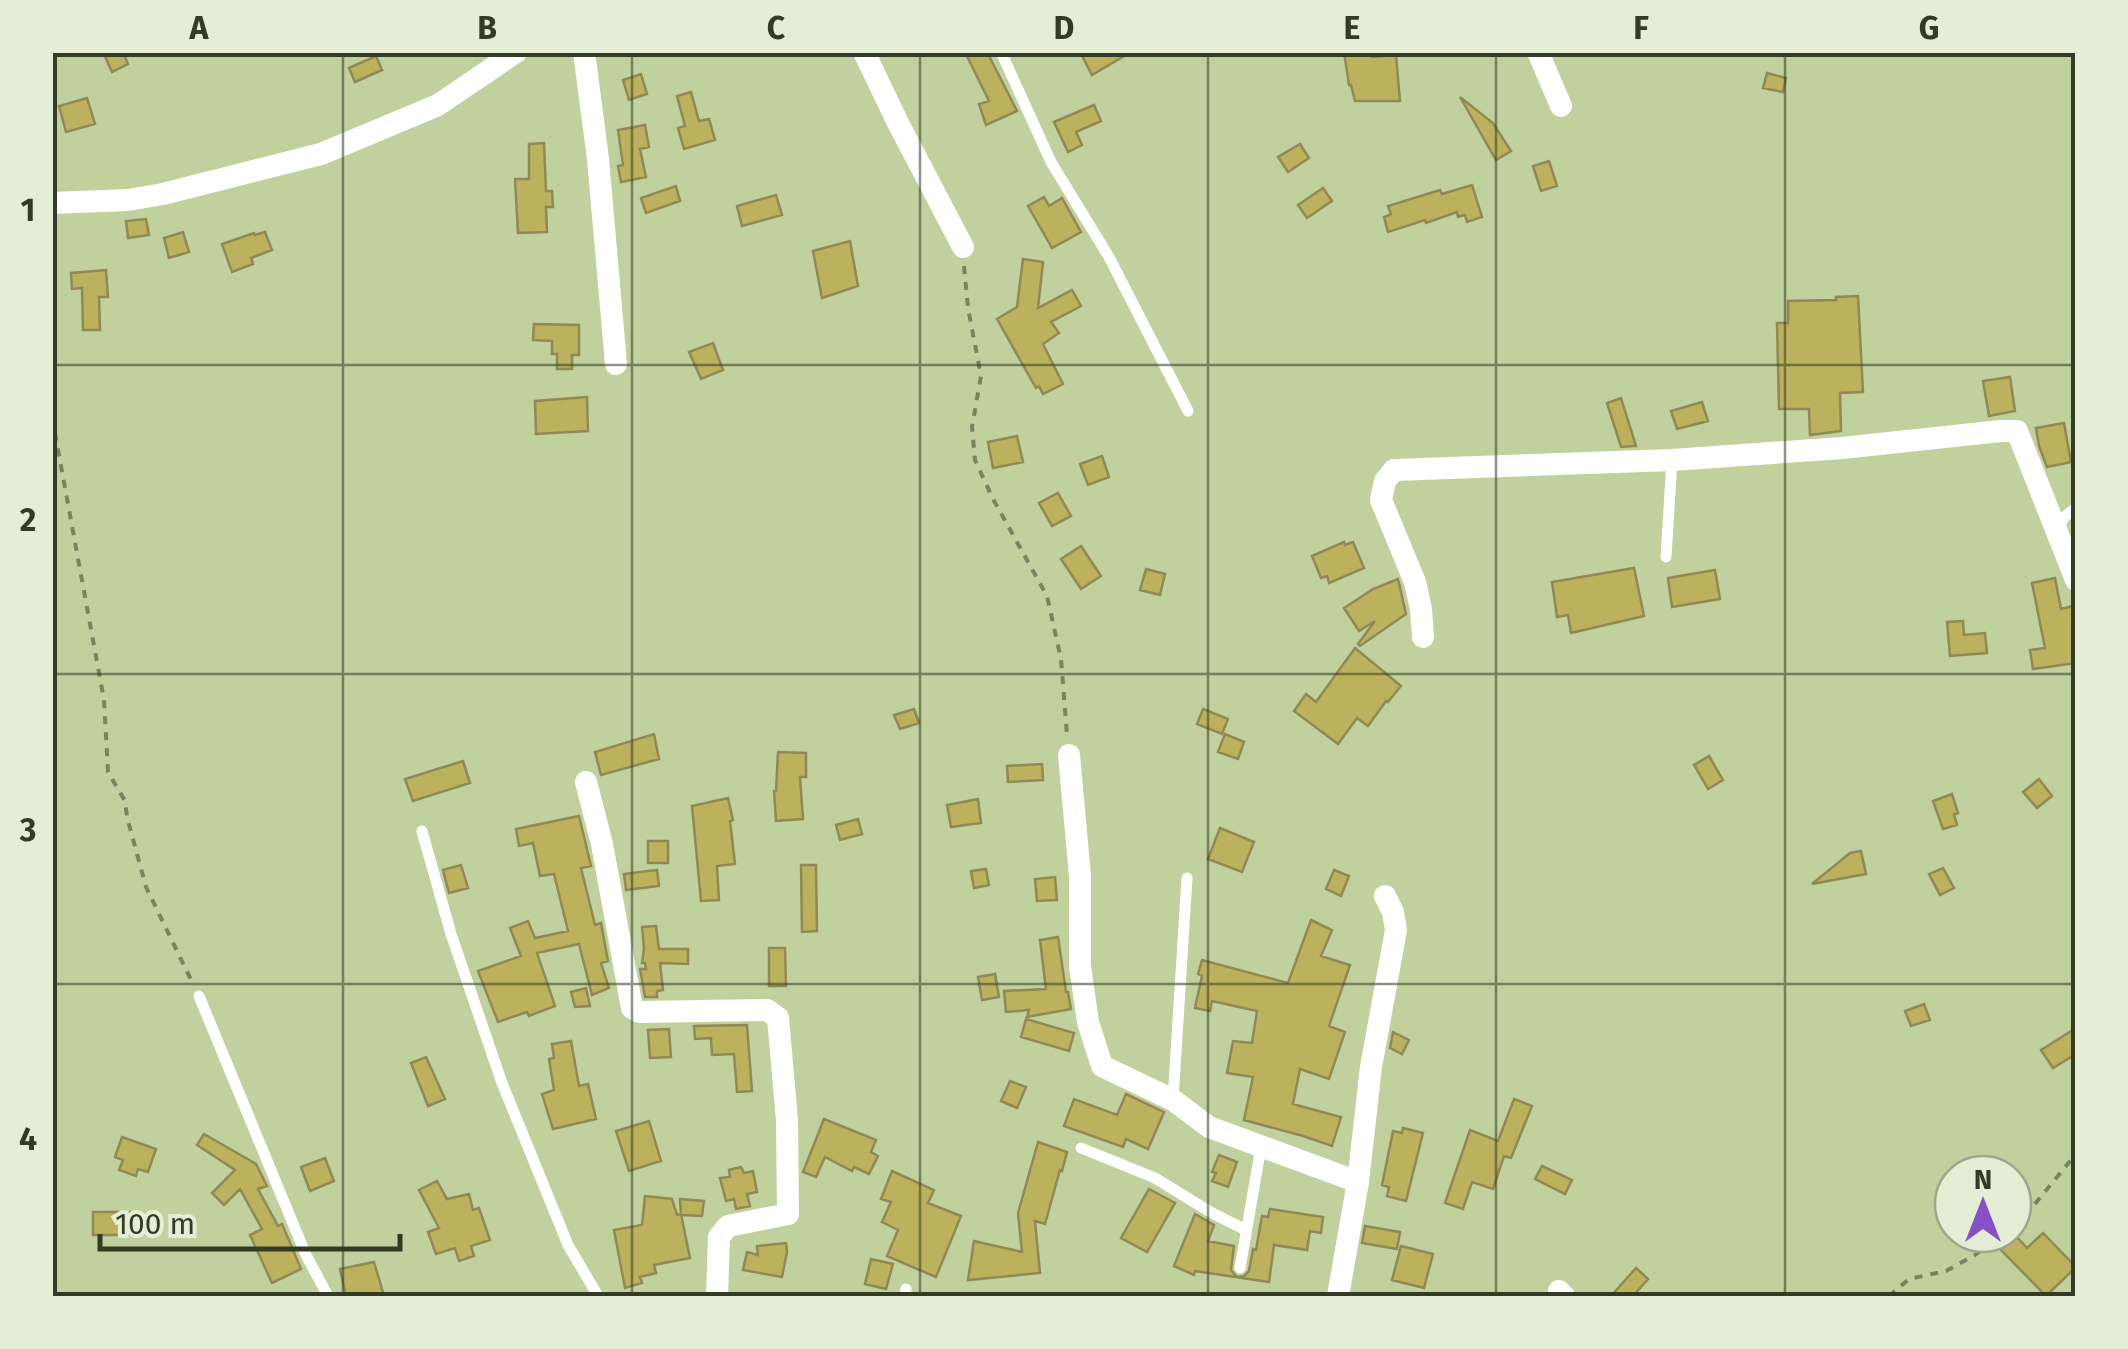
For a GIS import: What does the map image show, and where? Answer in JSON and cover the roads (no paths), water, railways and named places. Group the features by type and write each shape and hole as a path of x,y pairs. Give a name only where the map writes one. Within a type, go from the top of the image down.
{"street":[{"path":"54,204 163,194 321,154 438,105 516,52"},
{"path":"584,52 598,159 616,364"},
{"path":"864,52 963,247"},
{"path":"1538,52 1562,106"},
{"path":"1423,637 1416,582 1381,500 1385,481 1394,470 1672,460 2018,432 2076,580"},
{"path":"1069,754 1080,876 1080,966 1088,1022 1102,1066 1173,1100 1209,1127 1358,1182"},
{"path":"586,782 602,844 632,1008 639,1012 768,1010 778,1018 787,1120 788,1214 728,1226 719,1236 717,1296"},
{"path":"1338,1296 1358,1182 1370,1067 1396,930 1385,896"}],"lane":[{"path":"1001,52 1050,162 1109,257 1188,410"},
{"path":"1666,557 1672,460"},
{"path":"2057,533 2064,517 2076,508"},
{"path":"422,831 502,1083 568,1244 598,1296"},
{"path":"1173,1100 1186,878"},
{"path":"199,996 306,1256 328,1296"},
{"path":"1240,1268 1261,1147"},
{"path":"1082,1148 1155,1178 1246,1230"}]}
